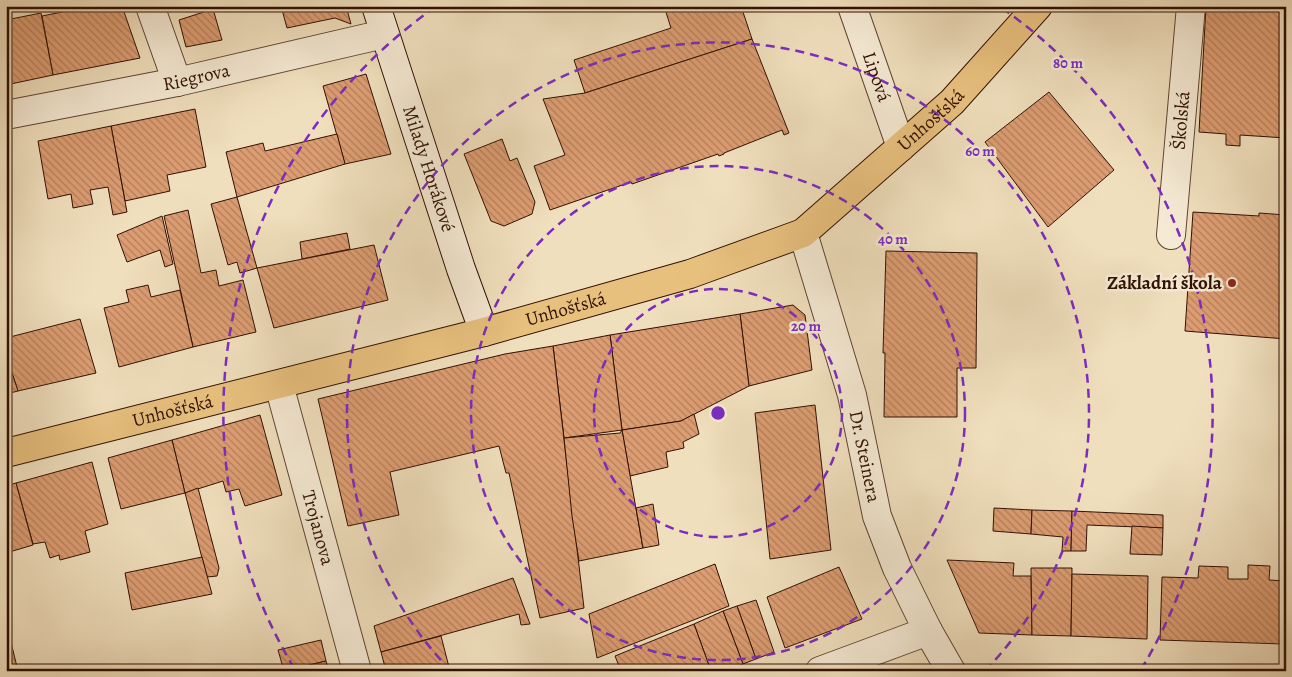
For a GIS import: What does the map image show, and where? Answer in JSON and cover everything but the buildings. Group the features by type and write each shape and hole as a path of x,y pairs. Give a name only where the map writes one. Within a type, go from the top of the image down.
{"main road":[{"name":"Unhošťská","path":"6,453 484,332 690,274 803,233 952,102 1038,6"}],"street":[{"path":"150,6 177,82"},
{"name":"Milady Horákové","path":"376,6 461,269 484,332"},
{"name":"Lipová","path":"852,6 901,147"},
{"name":"Školská","path":"1171,235 1191,6"},
{"name":"Riegrova","path":"6,115 177,82 384,34"},
{"name":"Dr. Steinera","path":"803,233 852,395 877,516 897,568 951,671"},
{"name":"Trojanova","path":"279,385 357,671"},
{"path":"820,671 928,630"}],"place":[{"name":"Základní škola","path":"1232,283"}]}
